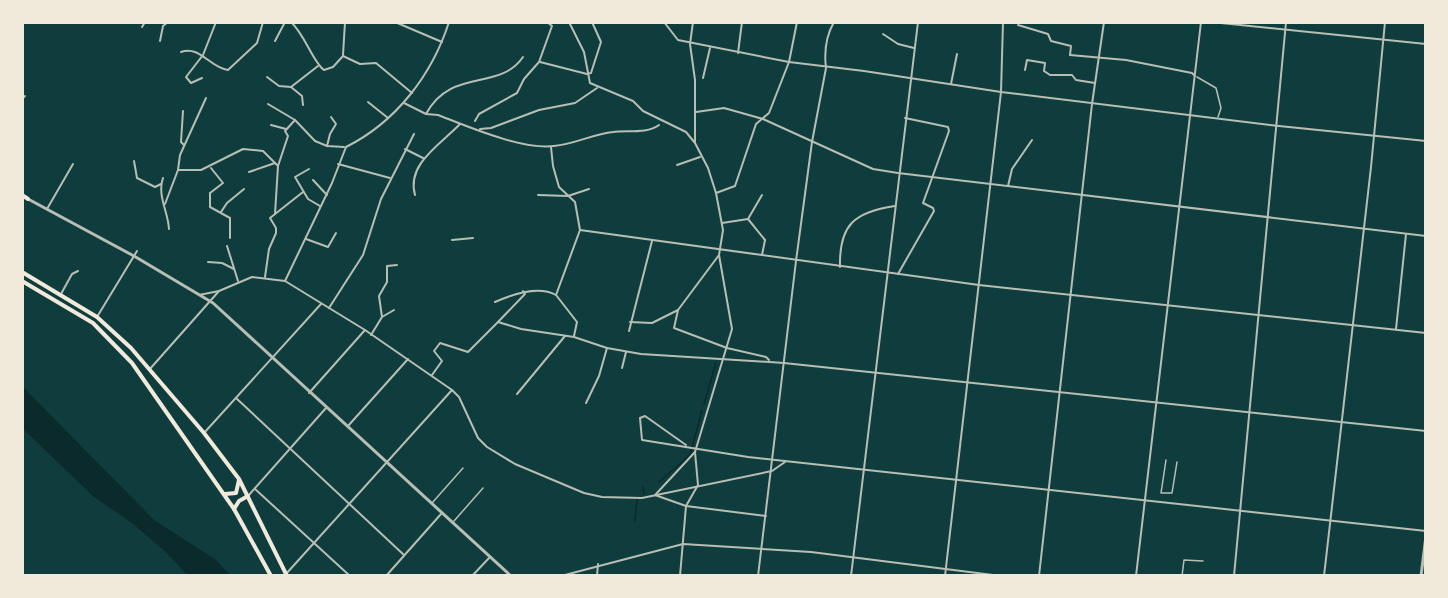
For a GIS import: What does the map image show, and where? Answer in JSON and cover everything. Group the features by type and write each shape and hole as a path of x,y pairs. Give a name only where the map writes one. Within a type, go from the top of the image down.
{"main road":[{"path":"22,197 28,199"},
{"path":"22,272 97,316 119,335 204,433 239,479 286,574"},
{"path":"22,281 93,323 114,342 159,399 234,509 271,576"},
{"path":"222,492 226,495 234,494 238,488 239,479"},
{"path":"234,509 239,501 248,496"}],"street":[{"path":"142,27 145,22"},
{"path":"160,41 163,26 168,22"},
{"path":"202,78 191,83 186,77 203,55 216,22"},
{"path":"275,41 285,22"},
{"path":"291,22 304,38 318,66 329,69 343,56 345,22"},
{"path":"395,22 442,42"},
{"path":"268,104 295,120 315,141 327,146 346,147 366,137 404,104 442,42 449,22"},
{"path":"475,121 479,114 517,93 524,79 539,62 552,26 547,22"},
{"path":"569,22 584,52 590,83 597,88 618,93 633,101 643,111 686,132 708,168 716,193 722,223 720,255 732,329 695,452 698,485 686,506 681,576"},
{"path":"539,62 587,74 591,73 601,42 592,22"},
{"path":"664,22 678,40 690,44 789,63 1092,104 1425,141"},
{"path":"693,22 690,44 696,112 694,143"},
{"path":"738,53 741,22"},
{"path":"716,193 735,186 756,123 769,113 789,63 797,22"},
{"path":"758,576 812,142 826,68 827,41 834,22"},
{"path":"851,576 904,118 918,22"},
{"path":"945,576 1001,92 1004,22"},
{"path":"1040,576 1092,104 1104,22"},
{"path":"1136,576 1201,22"},
{"path":"1211,22 1425,44"},
{"path":"1234,576 1279,126 1286,22"},
{"path":"1324,576 1375,135 1385,22"},
{"path":"181,52 189,50 203,55 212,66 228,70 235,67 257,43 263,23"},
{"path":"1018,25 1048,34 1051,41 1071,46 1071,55 1099,57 1178,70 1195,76"},
{"path":"883,34 898,44 914,48"},
{"path":"703,78 710,48"},
{"path":"951,84 957,54"},
{"path":"343,56 360,64 376,63 412,93"},
{"path":"426,114 444,90 484,79 512,67 523,57"},
{"path":"1025,70 1027,60 1045,63 1044,71 1050,75 1072,75 1076,80 1095,83"},
{"path":"291,87 318,66"},
{"path":"267,77 279,86 291,87 302,96 303,105"},
{"path":"480,129 491,128 539,110 575,103 597,88"},
{"path":"165,204 178,170 184,145 206,99"},
{"path":"368,102 388,118"},
{"path":"404,104 426,114 516,142 551,147 612,132 650,129 659,125"},
{"path":"696,112 724,108 763,119 873,169 1179,209 1425,236"},
{"path":"183,111 181,142 184,145"},
{"path":"327,146 336,124 331,117"},
{"path":"898,274 934,212 933,208 923,203 949,131 948,127 904,118"},
{"path":"275,214 278,166 287,144 287,130 295,120"},
{"path":"415,195 412,183 423,158 460,123"},
{"path":"271,125 287,130"},
{"path":"329,308 363,255 381,199 414,134"},
{"path":"1008,186 1011,169 1032,140"},
{"path":"285,281 327,195 346,147"},
{"path":"551,147 552,166 560,187 574,202 580,230 556,296"},
{"path":"178,170 193,172 210,167 243,148 263,151 278,166"},
{"path":"405,149 423,158"},
{"path":"677,165 700,157"},
{"path":"134,161 139,179 155,187 161,184"},
{"path":"249,172 275,163"},
{"path":"46,209 73,164"},
{"path":"338,164 391,178"},
{"path":"210,167 223,183 210,195 210,207 230,218 230,238"},
{"path":"309,169 295,177 308,199 320,206"},
{"path":"163,178 160,193 165,204 169,229"},
{"path":"313,180 327,195"},
{"path":"220,213 227,202 244,189"},
{"path":"538,195 568,196 589,189"},
{"path":"265,277 269,249 276,233 276,228 270,218 303,192"},
{"path":"748,219 762,195"},
{"path":"28,199 134,256 210,301 510,576"},
{"path":"840,267 840,242 848,228 859,216 874,209 895,206"},
{"path":"722,223 748,219"},
{"path":"748,219 765,240 762,256"},
{"path":"580,230 979,285 1425,333"},
{"path":"305,239 328,246 336,233"},
{"path":"1396,329 1407,234"},
{"path":"452,240 473,238"},
{"path":"629,331 652,241"},
{"path":"227,246 238,281"},
{"path":"97,316 137,251"},
{"path":"720,255 678,310 674,325 677,331 727,348 766,357 770,362"},
{"path":"208,262 222,263 234,269"},
{"path":"381,317 379,296 387,282 387,266 397,265"},
{"path":"61,294 72,274 78,271"},
{"path":"198,295 219,291 238,281 265,277 285,281 365,330 452,390 459,397 470,424 482,444 514,464 584,493 630,499 772,471 785,462"},
{"path":"149,370 219,291"},
{"path":"432,375 442,361 434,351 440,343 468,352 525,294 523,291"},
{"path":"495,302 523,291 543,291 556,296 577,322 574,337"},
{"path":"204,433 321,304"},
{"path":"371,334 381,317 394,310"},
{"path":"630,322 652,323 678,310"},
{"path":"498,322 532,332 574,337 626,352 784,363 1425,431"},
{"path":"309,393 365,330"},
{"path":"517,394 564,336"},
{"path":"586,403 599,376 607,348"},
{"path":"622,368 626,352"},
{"path":"347,427 408,359"},
{"path":"286,574 452,390"},
{"path":"236,398 404,555"},
{"path":"248,496 326,408"},
{"path":"688,446 643,416 639,420 642,441 785,462 1241,510 1425,534 1421,576"},
{"path":"655,495 695,452"},
{"path":"255,489 350,576"},
{"path":"655,495 686,506 766,516"},
{"path":"386,576 441,514"},
{"path":"561,576 598,564 683,544 762,547 1002,576"},
{"path":"472,576 490,557"},
{"path":"597,576 598,564"}],"lane":[{"path":"1195,76 1214,85 1220,100 1218,117"},
{"path":"1166,460 1161,493 1172,493 1177,462"},
{"path":"431,505 464,468"},
{"path":"452,523 483,488"},
{"path":"1182,576 1184,560 1203,561"}],"water":[{"path":"23,387 154,520 216,560 230,575 187,575 168,554 132,523 94,497 23,429"}],"waterway":[{"path":"704,404 716,363"},
{"path":"659,482 690,455 702,410"},
{"path":"643,487 644,494"},
{"path":"635,521 637,499"}]}
